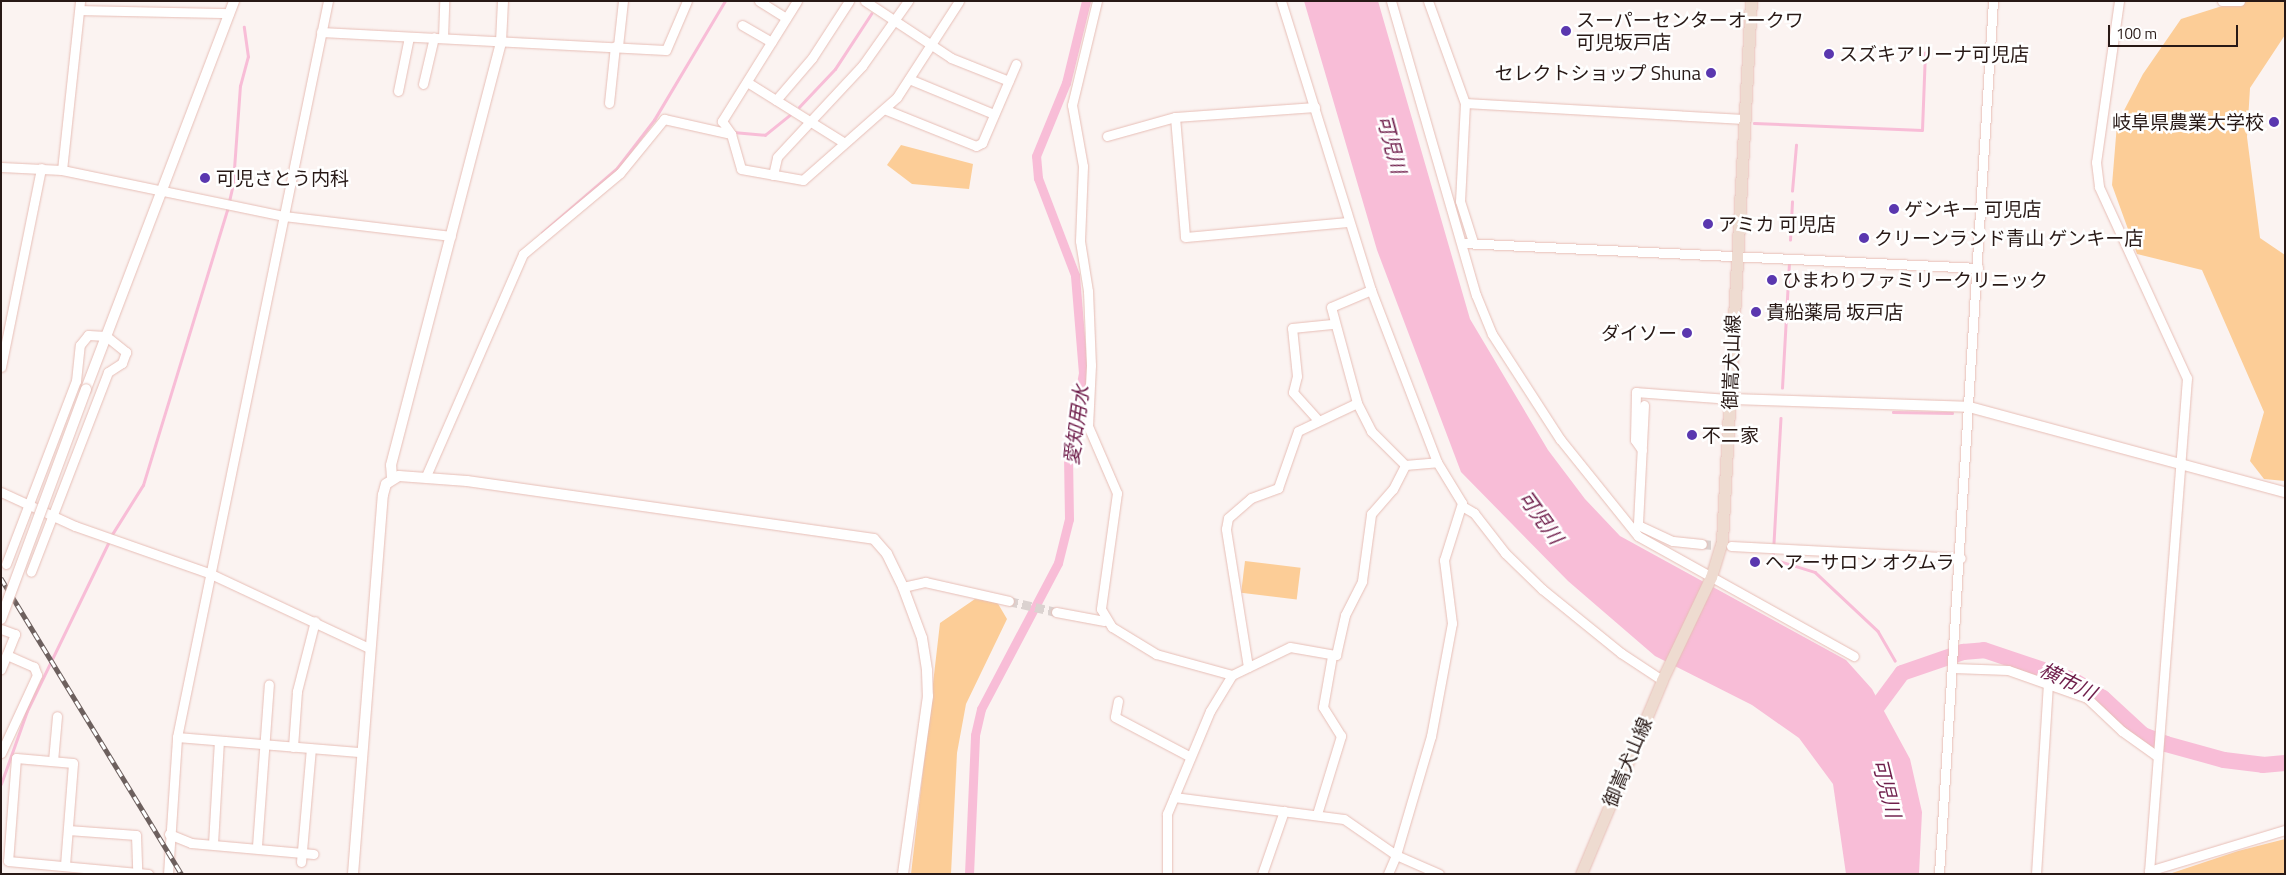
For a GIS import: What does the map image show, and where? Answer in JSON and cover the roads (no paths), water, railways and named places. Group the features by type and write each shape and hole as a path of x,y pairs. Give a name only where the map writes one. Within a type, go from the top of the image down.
{"main road":[{"name":"御嵩犬山線","path":"1580,874 1662,680 1711,577 1722,541 1751,1"}],"street":[{"path":"1,619 160,190 234,1"},
{"path":"168,874 169,834 177,737 328,1"},
{"path":"423,84 438,38 444,1"},
{"path":"353,874 369,648 383,495 392,478 391,465 501,42 503,1"},
{"path":"609,103 623,1"},
{"path":"322,32 666,50 687,1"},
{"path":"759,1 786,18"},
{"path":"797,1 722,120 731,134 741,169 803,180 843,142 884,109 909,79 959,1"},
{"path":"776,100 812,58 849,1"},
{"path":"865,1 930,46 1009,81"},
{"path":"773,175 777,157 862,66 908,1"},
{"path":"1097,1 1072,105 1082,166 1080,241 1088,291 1092,365 1088,426 1117,493 1101,610 1104,621"},
{"path":"1281,1 1315,107 1348,222 1371,290 1437,462 1462,506 1474,512 1505,553 1548,594 1662,680"},
{"path":"1391,1 1462,243 1492,334 1597,490 1645,541 1854,656"},
{"path":"1428,1 1465,103 1460,201 1473,242"},
{"path":"1939,874 1961,558 1993,1"},
{"path":"2119,1 2096,162 2099,187 2186,378 2182,462 2149,873 2285,830"},
{"path":"2222,1 2240,1"},
{"path":"62,170 80,6 229,13"},
{"path":"742,25 771,42"},
{"path":"398,90 409,37"},
{"path":"884,109 972,146 982,143 1016,64"},
{"path":"909,79 994,114"},
{"path":"747,82 843,142"},
{"path":"1465,103 1744,119"},
{"path":"1107,136 1175,117 1315,107"},
{"path":"1175,117 1185,237 1348,222"},
{"path":"426,476 523,254 620,173 664,119 731,134"},
{"path":"1,167 62,170 284,216 451,236"},
{"path":"1,367 41,168"},
{"path":"1462,243 1473,242 1978,268"},
{"path":"1371,290 1336,302 1331,307 1332,324 1357,403 1371,431 1405,465"},
{"path":"1317,420 1293,392 1297,376 1292,328 1332,324"},
{"path":"6,564 76,381 80,345 88,334 106,336 126,352 122,363 108,372 31,572"},
{"path":"1642,450 1635,440 1636,392 1730,399 1969,407 2182,462 2285,492"},
{"path":"1248,667 1226,529 1228,518 1251,498 1278,488 1298,431 1317,420 1357,403"},
{"path":"1644,405 1638,525 1673,541 1702,544"},
{"path":"1405,465 1437,462"},
{"path":"1166,874 1166,828 1174,797 1189,756 1232,675 1290,647 1332,656 1339,652 1346,615 1362,581 1371,514 1393,489 1405,465"},
{"path":"392,478 426,476 854,533 874,539 887,554 903,587 922,638 928,696 902,874"},
{"path":"1,492 52,516 118,537 211,574 315,621 369,648"},
{"path":"1388,874 1396,855 1437,703 1452,623 1445,551 1462,506"},
{"path":"1645,528 1645,541"},
{"path":"1731,546 1961,558"},
{"path":"903,587 925,582 1009,601"},
{"path":"1056,612 1104,621 1156,654 1232,675"},
{"path":"293,747 297,691 315,621"},
{"path":"1,629 15,634 1,669"},
{"path":"1,753 37,675 34,667 7,655"},
{"path":"1317,814 1341,736 1323,707 1332,656"},
{"path":"1953,668 1987,666 2048,683 2087,698 2122,731 2157,756"},
{"path":"2036,874 2048,683"},
{"path":"257,846 263,744 269,684"},
{"path":"1118,701 1115,717 1189,756"},
{"path":"53,761 58,716"},
{"path":"177,737 361,752"},
{"path":"214,844 219,741"},
{"path":"302,857 311,748"},
{"path":"65,865 73,762 16,758 8,861 148,874"},
{"path":"1174,797 1317,814 1352,823 1396,855 1439,874"},
{"path":"1262,874 1284,811"},
{"path":"68,830 136,835 137,873"},
{"path":"169,834 191,843 257,846 302,857 314,854"}],"water":[{"name":"可児川","path":"1304,1 1378,1 1470,319 1548,450 1585,499 1620,536 1846,660 1872,689 1910,759 1922,812 1919,874 1846,874 1833,784 1799,738 1752,705 1655,656 1568,581 1461,472 1377,250"}],"waterway":[{"path":"542,233 617,168 654,120 725,1"},
{"name":"愛知用水","path":"969,874 975,735 981,709 1058,563 1069,519 1068,453 1083,373 1075,275 1038,178 1036,156 1066,83 1086,1"},
{"path":"799,107 835,69 871,14"},
{"path":"111,536 143,485 227,210 233,183 240,86 248,57 244,27"},
{"path":"1754,123 1922,130 1925,53"},
{"path":"733,132 765,135 791,114"},
{"path":"1792,191 1796,145"},
{"path":"1790,240 1792,202"},
{"path":"1782,388 1789,264"},
{"path":"1893,412 1952,413"},
{"path":"1781,418 1773,559 1815,572 1878,631 1895,661"},
{"path":"1,784 27,711 109,541"},
{"name":"横市川","path":"1868,719 1902,673 1963,652 1984,650 2073,680 2103,698 2143,735 2166,744 2224,760 2263,765 2285,763"},
{"name":"横市川","path":"1900,669 1902,673"}],"tunnel":[{"path":"1702,544 1726,546"},
{"path":"1009,601 1056,612"}],"railway":[{"path":"1,578 182,874"}],"place":[{"name":"スーパーセンターオークワ 可児坂戸店","path":"1566,31"},
{"name":"スズキアリーナ可児店","path":"1829,54"},
{"name":"セレクトショップ Shuna","path":"1711,73"},
{"name":"岐阜県農業大学校","path":"2274,122"},
{"name":"可児さとう内科","path":"205,178"},
{"name":"ゲンキー 可児店","path":"1894,209"},
{"name":"アミカ 可児店","path":"1708,224"},
{"name":"クリーンランド青山 ゲンキー店","path":"1864,238"},
{"name":"ひまわりファミリークリニック","path":"1772,280"},
{"name":"貴船薬局 坂戸店","path":"1756,312"},
{"name":"ダイソー","path":"1687,333"},
{"name":"不二家","path":"1692,435"},
{"name":"ヘアーサロン オクムラ","path":"1755,562"}]}
